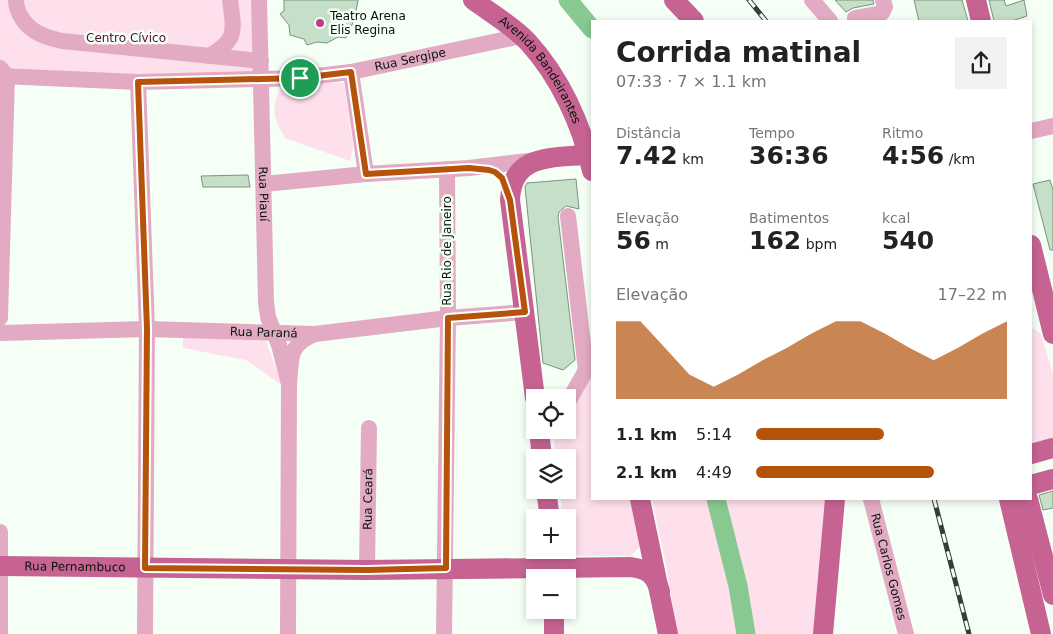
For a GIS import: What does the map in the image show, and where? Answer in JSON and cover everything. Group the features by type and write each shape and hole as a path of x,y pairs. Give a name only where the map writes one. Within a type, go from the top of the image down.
{"main road":[{"name":"Avenida Bandeirantes","path":"473,0 521,36 544,63 577,122 591,160"},
{"path":"674,0 693,20"},
{"path":"976,0 981,20"},
{"path":"559,158 568,153 576,144 578,137 577,122"},
{"path":"559,158 571,159 578,163 585,168 591,178"},
{"path":"534,389 510,200 510,186 518,171 526,164 538,160 559,158 591,160"},
{"path":"1032,251 1044,320"},
{"path":"1032,454 1053,448"},
{"path":"1032,485 1053,479"},
{"path":"640,500 668,634"},
{"path":"823,634 836,500"},
{"path":"1009,500 1041,634"},
{"path":"1028,500 1048,554 1053,595"},
{"path":"631,567 640,565 647,558 649,542"},
{"name":"Rua Pernambuco","path":"0,566 367,570 555,565 631,567"},
{"path":"631,567 650,573 660,591"},
{"path":"554,619 554,634"}],"street":[{"path":"16,0 16,8 23,21 38,33 62,41 261,61"},
{"path":"209,56 230,40 233,27 230,0"},
{"name":"Rua Piauí","path":"259,0 266,302 272,332 279,345 289,384"},
{"path":"812,0 829,20"},
{"path":"855,18 882,13 885,7 883,0"},
{"name":"Rua Sergipe","path":"2,73 138,82 300,78 351,72 521,36"},
{"path":"351,72 366,174"},
{"path":"0,318 2,73"},
{"path":"138,82 147,329 145,634"},
{"path":"1032,131 1053,126"},
{"path":"264,184 366,174 469,168 538,160"},
{"path":"469,168 495,172 502,178 510,200"},
{"name":"Rua Rio de Janeiro","path":"444,634 448,318 447,169"},
{"path":"568,216 589,370 576,390"},
{"name":"Rua Paraná","path":"0,333 147,329 315,334 448,318 525,312"},
{"name":"Rua Piauí","path":"288,634 289,384 292,352 304,338 315,334"},
{"name":"Rua Ceará","path":"367,570 369,428"},
{"name":"Rua Carlos Gomes","path":"871,500 906,634"},
{"path":"0,532 0,634"}],"green space":[{"name":"Centro Cívico","path":"0,0 251,0 253,72 138,77 5,72 0,66"},
{"path":"344,83 353,147 350,161 285,138 276,119 275,102 281,88"},
{"path":"1032,328 1041,334 1053,375 1053,440 1033,444"},
{"path":"183,337 266,341 282,385 246,360 183,348"},
{"path":"591,376 591,500 631,500 641,543 639,548 630,556 576,555 576,509 561,509 561,499 576,499 576,449 555,449 554,439 576,439 576,398"},
{"path":"652,500 831,500 817,634 677,634 666,565"}],"building":[{"name":"Teatro Arena Elis Regina","path":"284,0 358,0 355,18 346,38 338,37 327,43 317,42 307,45 304,39 290,35 289,25 280,14 284,11"},
{"path":"835,0 873,0 874,4 853,8 846,12"},
{"path":"914,0 962,0 968,20 919,20"},
{"path":"989,0 1004,0 1006,6 1024,0 1027,16 1015,20 994,20"},
{"path":"248,175 250,187 203,187 201,176"},
{"path":"576,179 579,209 566,206 559,212 558,217 575,360 563,370 543,363 525,187 527,183"},
{"path":"1050,180 1053,190 1053,250 1050,250 1033,184"},
{"path":"1053,491 1053,508 1043,510 1039,495"}],"waterway":[{"path":"568,0 591,28"},
{"path":"716,500 738,586 746,634"}],"railway":[{"path":"749,0 765,20"},
{"path":"934,500 969,634"}],"place":[{"name":"Teatro Arena Elis Regina","path":"320,23"}],"route":[{"path":"351,72 366,174 469,168 489,170 502,178 510,200 525,312 448,318 446,568 367,570 145,568 147,329 138,82 300,78 351,72"}]}
